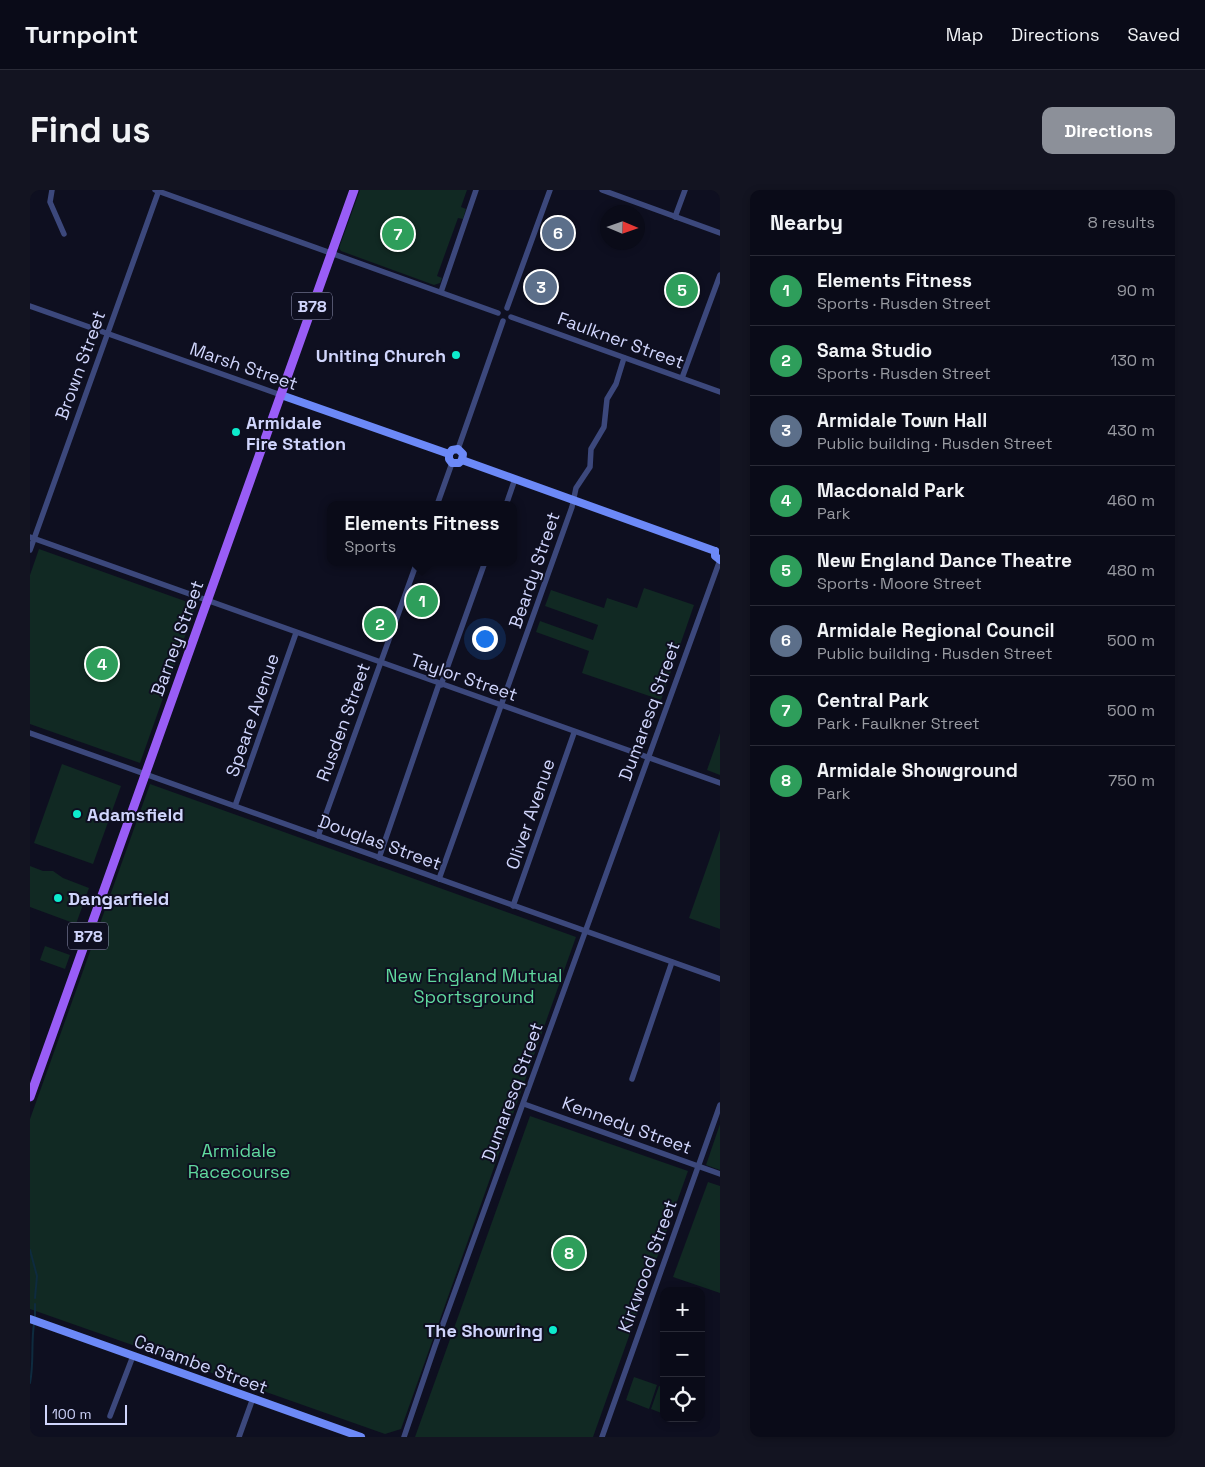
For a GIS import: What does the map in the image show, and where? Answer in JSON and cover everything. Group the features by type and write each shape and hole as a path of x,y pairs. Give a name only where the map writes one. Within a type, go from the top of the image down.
{"main road":[{"name":"Barney Street","path":"30,1097 354,190"},
{"name":"Marsh Street","path":"281,395 448,454"},
{"path":"458,449 463,454 462,460 459,463 452,463 448,454 452,450 458,449"},
{"path":"462,460 650,527 717,548 716,558 720,560"},
{"name":"Canambe Street","path":"30,1319 361,1437"}],"street":[{"path":"52,190 50,202 64,234"},
{"path":"157,190 498,313"},
{"name":"Brown Street","path":"30,550 32,537 107,334 157,190"},
{"path":"441,292 476,190"},
{"path":"508,308 550,190"},
{"path":"602,190 720,233"},
{"path":"675,217 685,190"},
{"path":"682,378 720,274"},
{"name":"Marsh Street","path":"30,306 281,395"},
{"path":"503,321 499,319 498,313 501,308 508,308"},
{"path":"458,449 503,321 511,317 511,311 508,308"},
{"name":"Faulkner Street","path":"511,317 720,392"},
{"name":"Beardy Street","path":"439,879 502,706 576,488 590,467 591,449 604,427 608,399 616,384 624,358"},
{"path":"438,501 452,463"},
{"path":"507,501 515,479"},
{"name":"Taylor Street","path":"32,537 574,733 720,783"},
{"name":"Dumaresq Street","path":"404,1437 435,1346 720,560"},
{"name":"Rusden Street","path":"318,836 416,566"},
{"path":"379,858 484,566"},
{"name":"Speare Avenue","path":"235,806 296,633"},
{"name":"Douglas Street","path":"30,733 720,979"},
{"name":"Oliver Avenue","path":"513,906 574,733"},
{"path":"632,1079 672,962"},
{"name":"Kennedy Street","path":"524,1104 720,1174"},
{"name":"Kirkwood Street","path":"602,1437 720,1105"},
{"path":"110,1416 134,1356"},
{"path":"239,1437 253,1398"}],"green space":[{"path":"360,190 467,190 461,207 466,209 463,219 458,218 437,276 442,278 440,283 434,285 341,251 339,248"},
{"path":"39,549 196,605 140,763 30,724 30,575"},
{"path":"644,588 694,605 661,700 582,673 589,651 536,632 540,621 593,640 598,625 545,606 551,590 604,608 607,598 637,608"},
{"path":"720,733 720,775 707,770"},
{"name":"Adamsfield","path":"62,764 121,786 93,864 34,843"},
{"name":"Armidale Racecourse","path":"150,784 576,937 401,1429 385,1434 30,1309 30,1119"},
{"path":"720,830 720,929 689,918"},
{"name":"Dangarfield","path":"30,866 43,871 53,871 63,878 89,888 76,924 30,907"},
{"path":"45,946 70,955 65,969 40,960"},
{"path":"530,1116 688,1171 593,1437 415,1437"},
{"path":"720,1124 720,1170 706,1165"},
{"path":"708,1182 720,1186 720,1293 673,1277"},
{"path":"634,1377 657,1385 649,1409 626,1400"},
{"path":"659,1386 660,1386 660,1412 651,1409"}],"waterway":[{"path":"30,1250 37,1276 35,1298"},
{"path":"35,1304 35,1317"},
{"path":"30,1383 34,1324"}],"place":[{"name":"Armidale Regional Council","path":"558,233"},
{"name":"Central Park","path":"398,234"},
{"name":"Armidale Town Hall","path":"541,287"},
{"name":"New England Dance Theatre","path":"682,290"},
{"name":"Uniting Church","path":"456,355"},
{"name":"Armidale Fire Station","path":"236,432"},
{"name":"Elements Fitness","path":"422,601"},
{"name":"Sama Studio","path":"380,624"},
{"name":"Macdonald Park","path":"102,664"},
{"name":"Adamsfield","path":"77,814"},
{"name":"Dangarfield","path":"58,898"},
{"name":"Armidale Showground","path":"569,1253"},
{"name":"The Showring","path":"553,1330"}],"park label":[{"name":"New England Mutual Sportsground","path":"474,985"}]}
